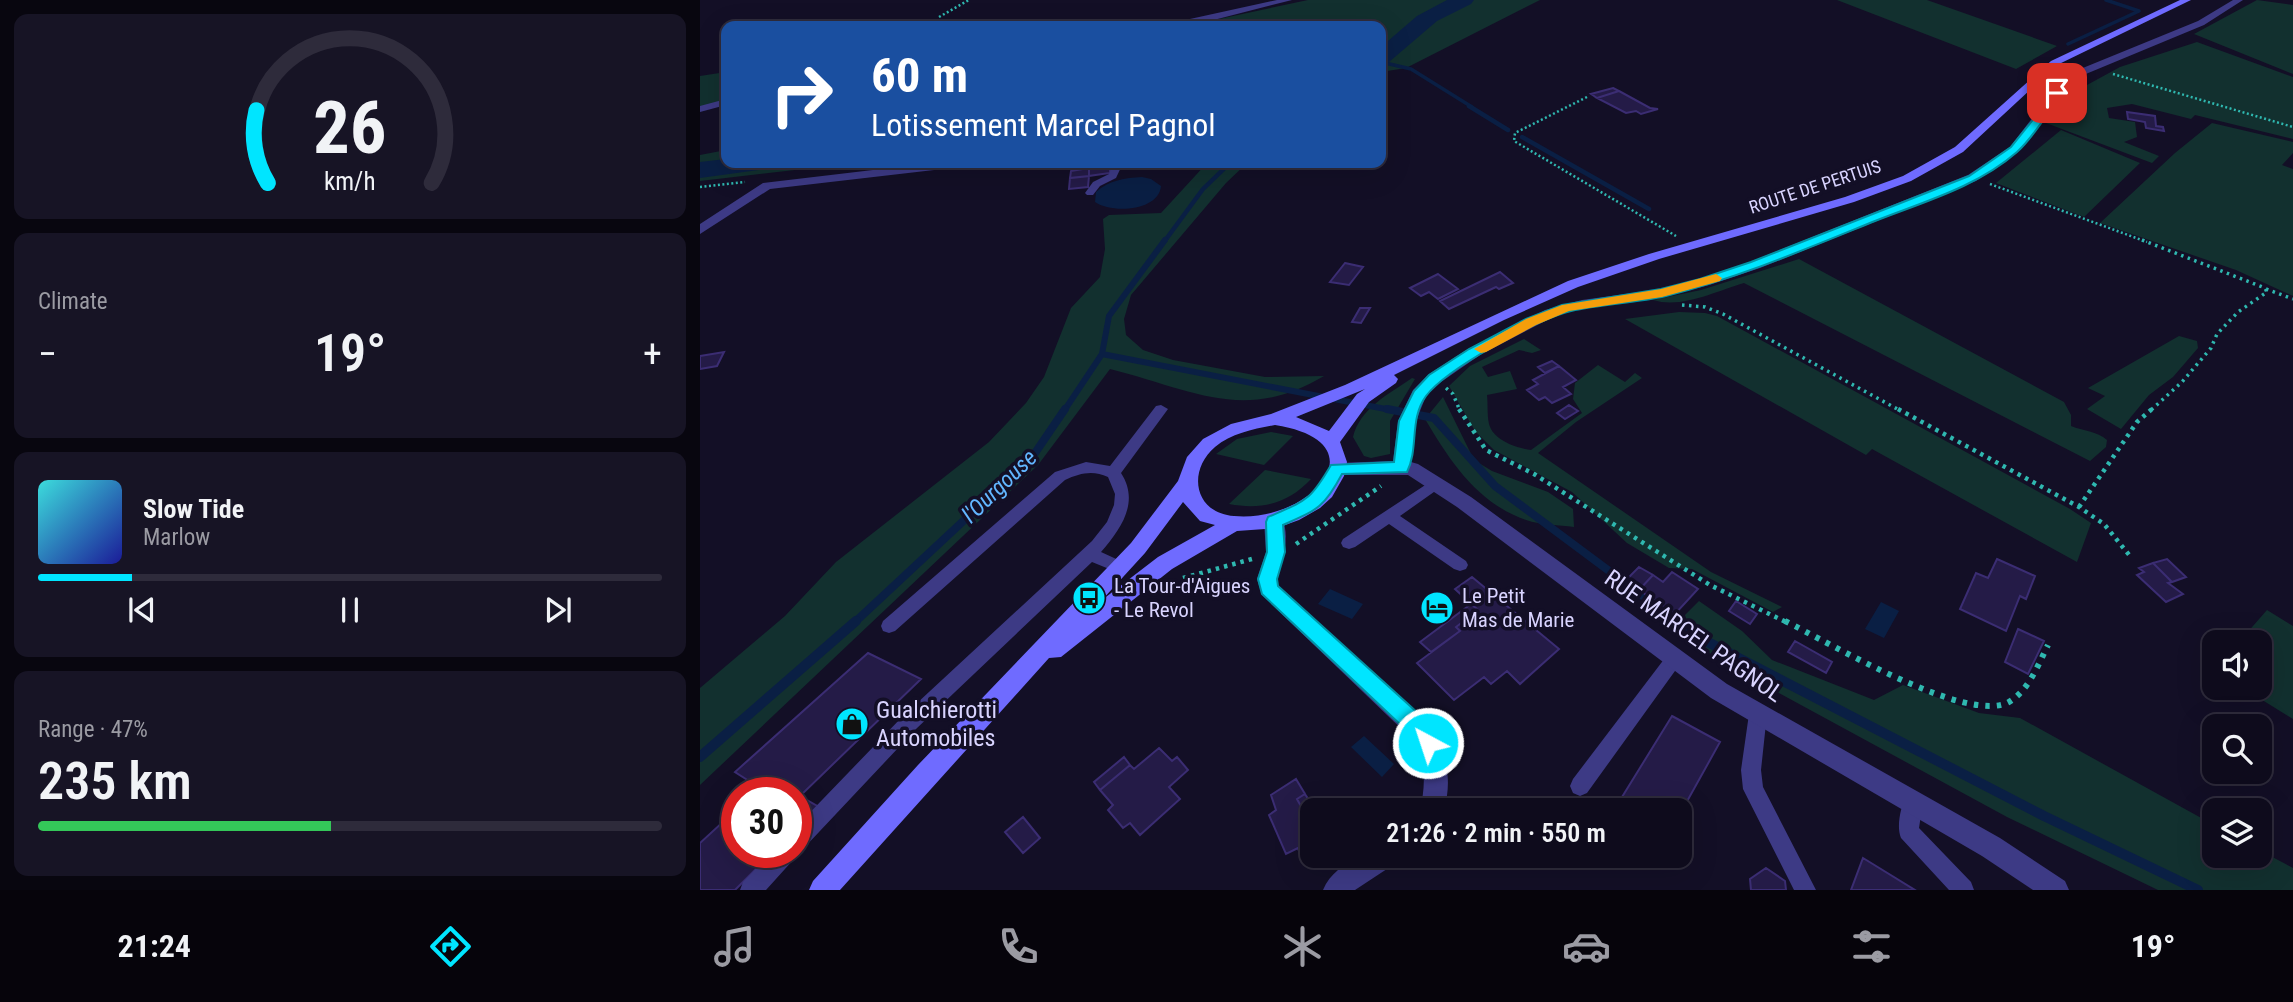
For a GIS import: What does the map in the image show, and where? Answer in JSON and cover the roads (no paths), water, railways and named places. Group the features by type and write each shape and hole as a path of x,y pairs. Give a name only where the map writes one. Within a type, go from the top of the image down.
{"main road":[{"name":"ROUTE DE PERTUIS","path":"1275,419 1302,410 1426,354 1560,290 1692,245 1837,203 1915,174 1960,149 1995,120 2035,76 2054,63 2187,0"},
{"name":"ROUTE DE PERTUIS","path":"1331,441 1363,398 1426,354"},
{"path":"1253,421 1298,421 1317,429 1331,441 1336,454 1337,469 1323,495 1310,506 1275,522 1233,524 1214,519 1199,510 1189,498 1186,484 1188,467 1198,452 1213,438 1231,428 1253,421"},
{"path":"822,890 1163,518 1186,484"},
{"path":"1012,683 1166,564 1233,524"}],"street":[{"path":"1195,21 1288,0"},
{"path":"1392,467 1410,411 1419,394 1435,378 1474,352 1550,313 1582,304 1662,293 1704,282 1755,265 1972,178 2009,154 2070,79 2094,65 2184,30 2239,0"},
{"path":"700,109 721,103"},
{"path":"700,230 767,186 918,168"},
{"name":"RUE MARCEL PAGNOL","path":"1337,469 1412,469 1436,483 1674,659 1758,714 1913,802 2056,888"},
{"path":"1275,522 1276,552 1267,579 1269,589 1412,722 1428,743 1437,775 1434,798"},
{"path":"1336,890 1351,875 1363,868"}],"lane":[{"path":"1090,193 1096,184 1114,176 1116,168"},
{"path":"1114,473 1161,409"},
{"path":"812,825 909,723 1090,554 1115,525 1122,505 1122,486 1114,473 1096,467 1083,467 1060,476 889,626"},
{"path":"1349,543 1436,483"},
{"path":"1389,516 1460,565"},
{"path":"1090,554 1119,567"},
{"path":"1580,786 1674,659"},
{"path":"1758,714 1751,771 1754,789 1805,890"},
{"path":"1913,802 1908,831 1963,890"},
{"path":"751,890 772,868"}],"water":[{"path":"1142,177 1161,186 1152,201 1123,209 1095,202 1096,192 1106,185 1123,179"},
{"path":"1330,589 1363,604 1352,619 1318,604"},
{"path":"1881,602 1899,611 1884,638 1865,629"},
{"path":"1364,736 1394,764 1382,777 1351,747"}],"waterway":[{"path":"1386,53 1424,20 1464,0"},
{"path":"2068,44 2139,11 2106,0"},
{"path":"1386,63 1411,69 1472,107"},
{"path":"1469,106 1508,130"},
{"path":"1522,137 1649,209"},
{"path":"700,170 721,167"},
{"name":"l'Ourgouse","path":"1164,242 1203,189 1225,168"},
{"name":"l'Ourgouse","path":"1102,354 1109,316 1165,240"},
{"name":"l'Ourgouse","path":"1064,411 1102,354"},
{"path":"1102,354 1396,411"},
{"name":"l'Ourgouse","path":"854,623 1033,456 1065,409"},
{"path":"1387,409 1434,418 1495,486 1679,623"},
{"name":"l'Ourgouse","path":"700,757 856,621"},
{"path":"1677,621 1698,637 2044,816 2198,890"}],"place":[{"name":"La Tour-d'Aigues - Le Revol","path":"1089,598"},
{"name":"Le Petit Mas de Marie","path":"1437,608"},
{"name":"Gualchierotti Automobiles","path":"852,724"}]}
